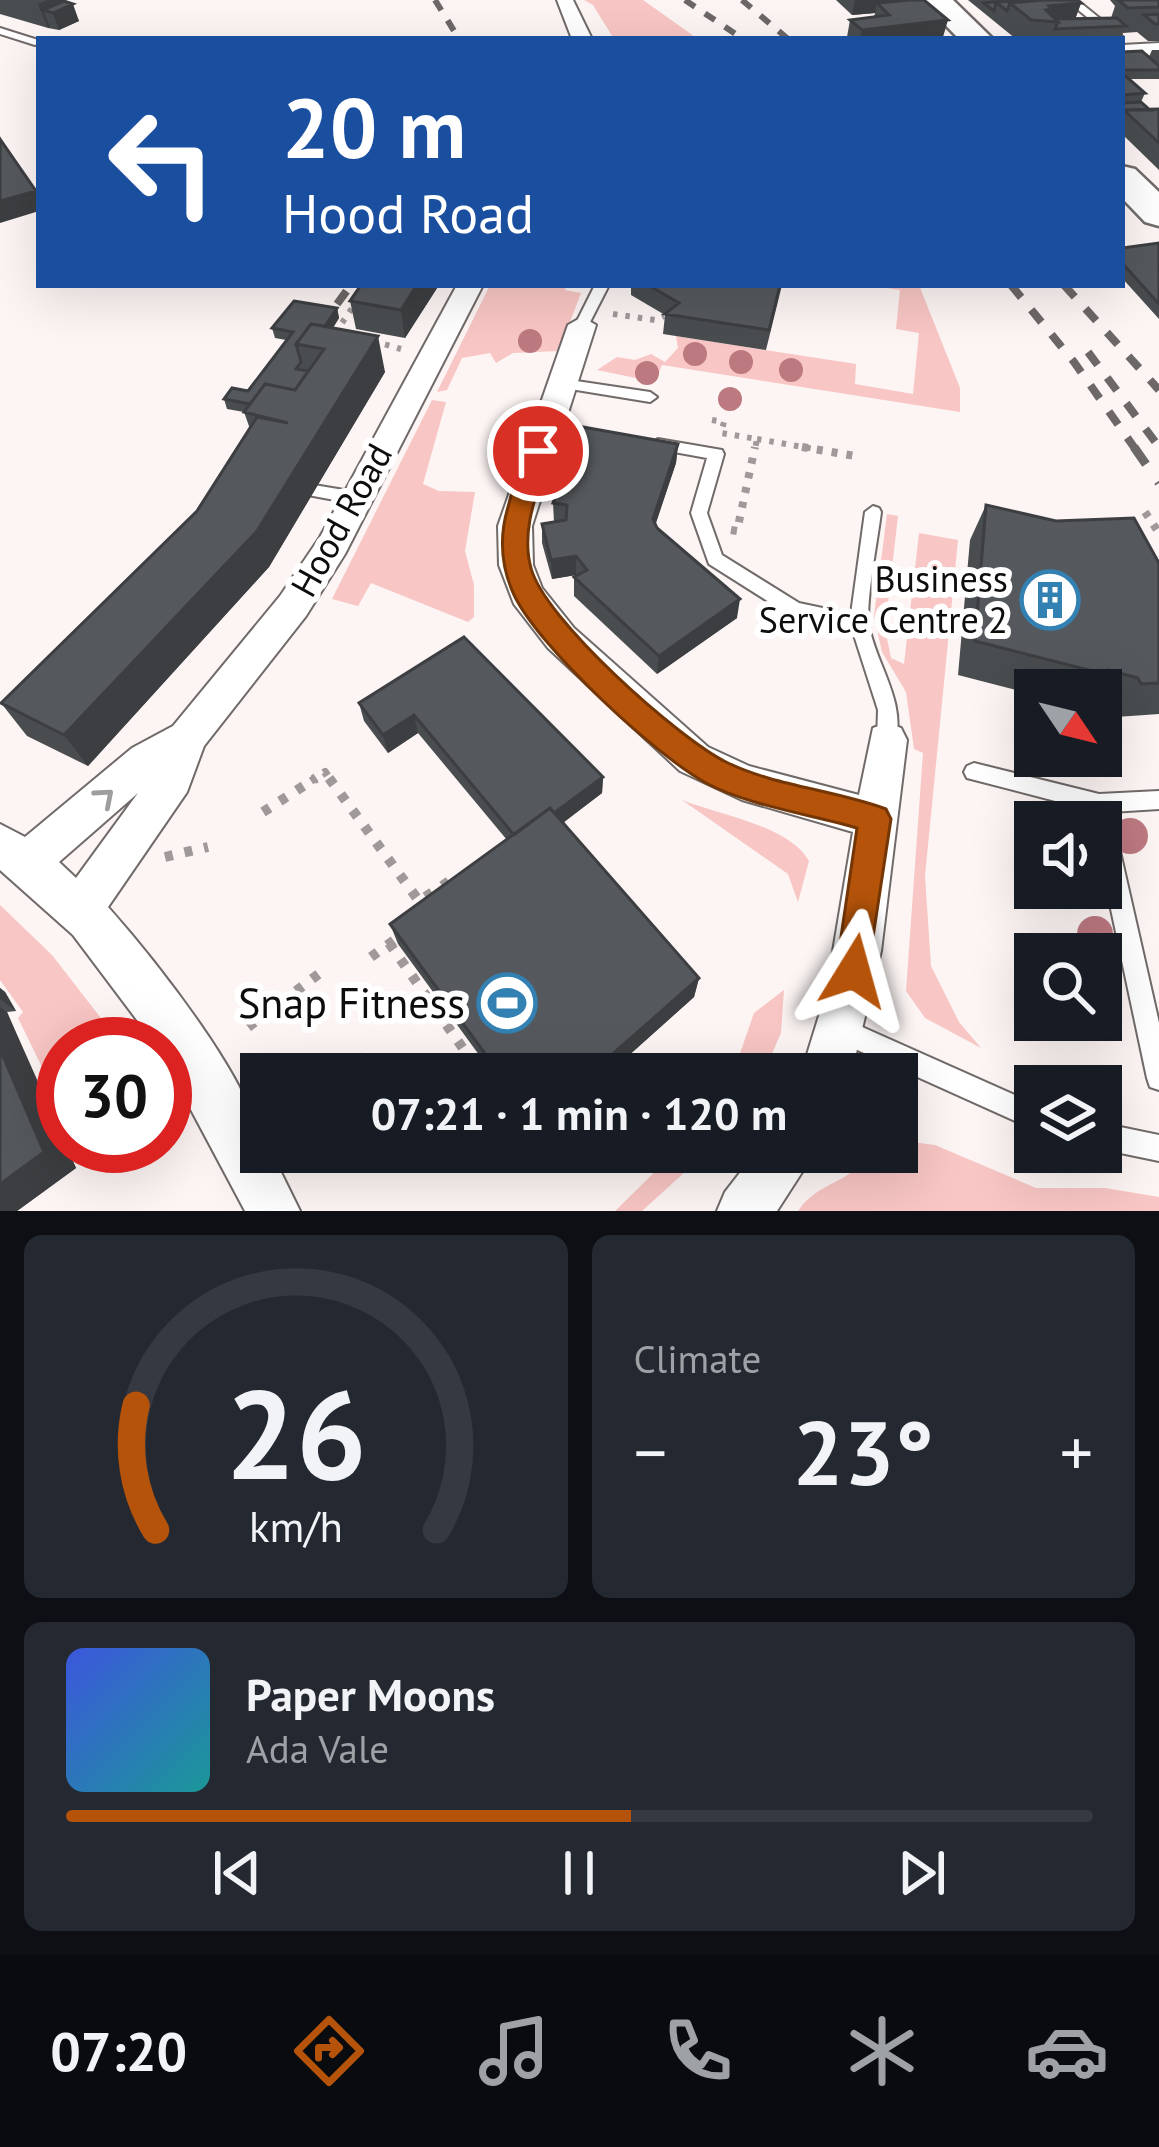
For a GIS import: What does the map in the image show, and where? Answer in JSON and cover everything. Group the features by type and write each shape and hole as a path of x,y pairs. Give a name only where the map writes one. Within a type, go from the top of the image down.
{"main road":[{"path":"936,0 974,36"},
{"path":"1125,180 1159,214"}],"street":[{"path":"565,2 581,36"},
{"name":"Hood Road","path":"82,907 172,779 187,738 293,606 468,288"},
{"path":"586,318 515,526 516,565 527,594 561,638 694,759 742,782 875,819"},
{"name":"Hood Road","path":"187,738 14,853 82,907 164,1013 196,1063 273,1211"},
{"path":"834,1053 842,1030 887,740"},
{"path":"743,1211 773,1173"}],"lane":[{"path":"1071,0 1117,36"},
{"path":"0,32 35,42"},
{"path":"586,318 601,288"},
{"path":"562,384 650,397"},
{"path":"635,440 716,454 699,513 716,559 794,609 859,622"},
{"path":"314,491 356,498"},
{"path":"873,512 859,622 888,710 887,740"},
{"path":"974,772 1091,801"},
{"path":"1122,802 1159,800"},
{"path":"1122,908 1159,1078"},
{"path":"842,1030 1014,1108"},
{"path":"1122,1140 1159,1148"}],"path":[{"path":"345,337 340,343 328,339 366,288"},
{"path":"586,318 655,320 664,316"},
{"path":"364,340 378,349 432,354"},
{"path":"708,419 711,406"},
{"path":"758,439 861,458"},
{"path":"1144,512 1159,533"},
{"path":"263,812 325,772 419,901 457,876 466,887"},
{"path":"152,860 208,847"},
{"path":"371,957 409,929"},
{"path":"389,943 466,1053"},
{"path":"248,1027 320,973"}],"shaded area":[{"path":"584,0 643,0 694,36 612,36 593,5"},
{"path":"489,288 566,288 581,293 559,351 513,353 496,363 490,353 462,358 447,390 437,392"},
{"path":"887,288 920,288 960,388 960,412 662,365 655,382 597,370 617,357 635,360 651,354 665,362 678,348 676,336 856,364 855,384 913,394 919,333 896,329 900,290"},
{"path":"432,400 446,402 423,484 439,491 475,492 465,551 474,585 474,617 468,622 371,583 358,606 332,599"},
{"path":"887,514 898,516 885,629 891,658 904,664 919,533 958,540 925,876 931,966 959,1022 981,1048 925,1018 906,991 923,753 914,749 906,692 882,652 874,616"},
{"path":"682,800 770,830 799,849 809,861 798,902 788,874"},
{"path":"0,905 52,955 100,1017 36,1017 36,1055 18,1018 23,1012 0,980"},
{"path":"784,990 781,1033 772,1053 740,1053 754,1013"},
{"path":"918,1143 935,1145 1036,1188 1105,1188 1159,1197 1159,1211 798,1211 815,1193 850,1173 918,1173"},
{"path":"654,1173 684,1173 642,1211 615,1211"}],"building":[{"path":"924,0 948,20 862,30 850,20 889,15 877,3"},
{"path":"1043,0 1010,3 1007,11 996,2"},
{"path":"1118,0 1159,0 1159,7 1128,8"},
{"path":"64,1 73,4 53,13 43,10"},
{"path":"1010,3 1081,3 1049,6 1052,9 1046,10 1058,22 1031,20"},
{"path":"1159,14 1159,24 1144,15"},
{"path":"1117,18 1126,26 1055,29 1055,19"},
{"path":"1142,51 1159,70 1125,70 1125,52"},
{"path":"1125,76 1145,93 1125,95"},
{"path":"1141,102 1150,110 1125,110 1125,103"},
{"path":"1159,109 1159,143 1125,111"},
{"path":"0,139 36,191 0,201"},
{"path":"1159,243 1159,304 1125,266 1125,248"},
{"path":"359,288 415,288 401,310 350,301"},
{"path":"653,288 779,288 769,330 665,314 679,303"},
{"path":"294,301 337,308 325,326 311,324 296,344 301,362 296,369 308,371 295,390 265,384 250,404 224,399 232,388 248,391 293,332 272,328"},
{"path":"311,324 378,336 257,531 64,735 1,703 197,511 257,417 288,423 244,412 265,384 295,390 324,349 296,344"},
{"path":"583,427 678,444 653,519 657,528 740,599 659,656 574,577 587,570 576,556 551,560 542,524 566,520 567,505 553,503"},
{"name":"Business Service Centre 2","path":"986,505 1056,521 1134,518 1159,563 1159,683 1141,684 1122,669 1085,669 975,641"},
{"path":"464,637 603,777 514,835 414,715 383,735 359,703"},
{"path":"550,808 699,978 614,1053 485,1053 390,924"},
{"path":"0,1049 36,1133 36,1158 0,1184"}],"railway":[{"path":"435,0 457,36"},
{"path":"685,0 739,36"},
{"path":"742,0 784,36"},
{"path":"337,304 349,288"},
{"path":"1013,288 1074,362 1136,450"},
{"path":"1067,288 1159,390"},
{"path":"1088,352 1159,447"},
{"path":"1134,447 1159,483"}],"place":[{"name":"Business Service Centre 2","path":"1050,600"},
{"name":"Snap Fitness","path":"507,1003"}],"route":[{"path":"538,451 515,526 516,565 527,594 561,638 672,743 719,774 875,819 854,971"}]}
